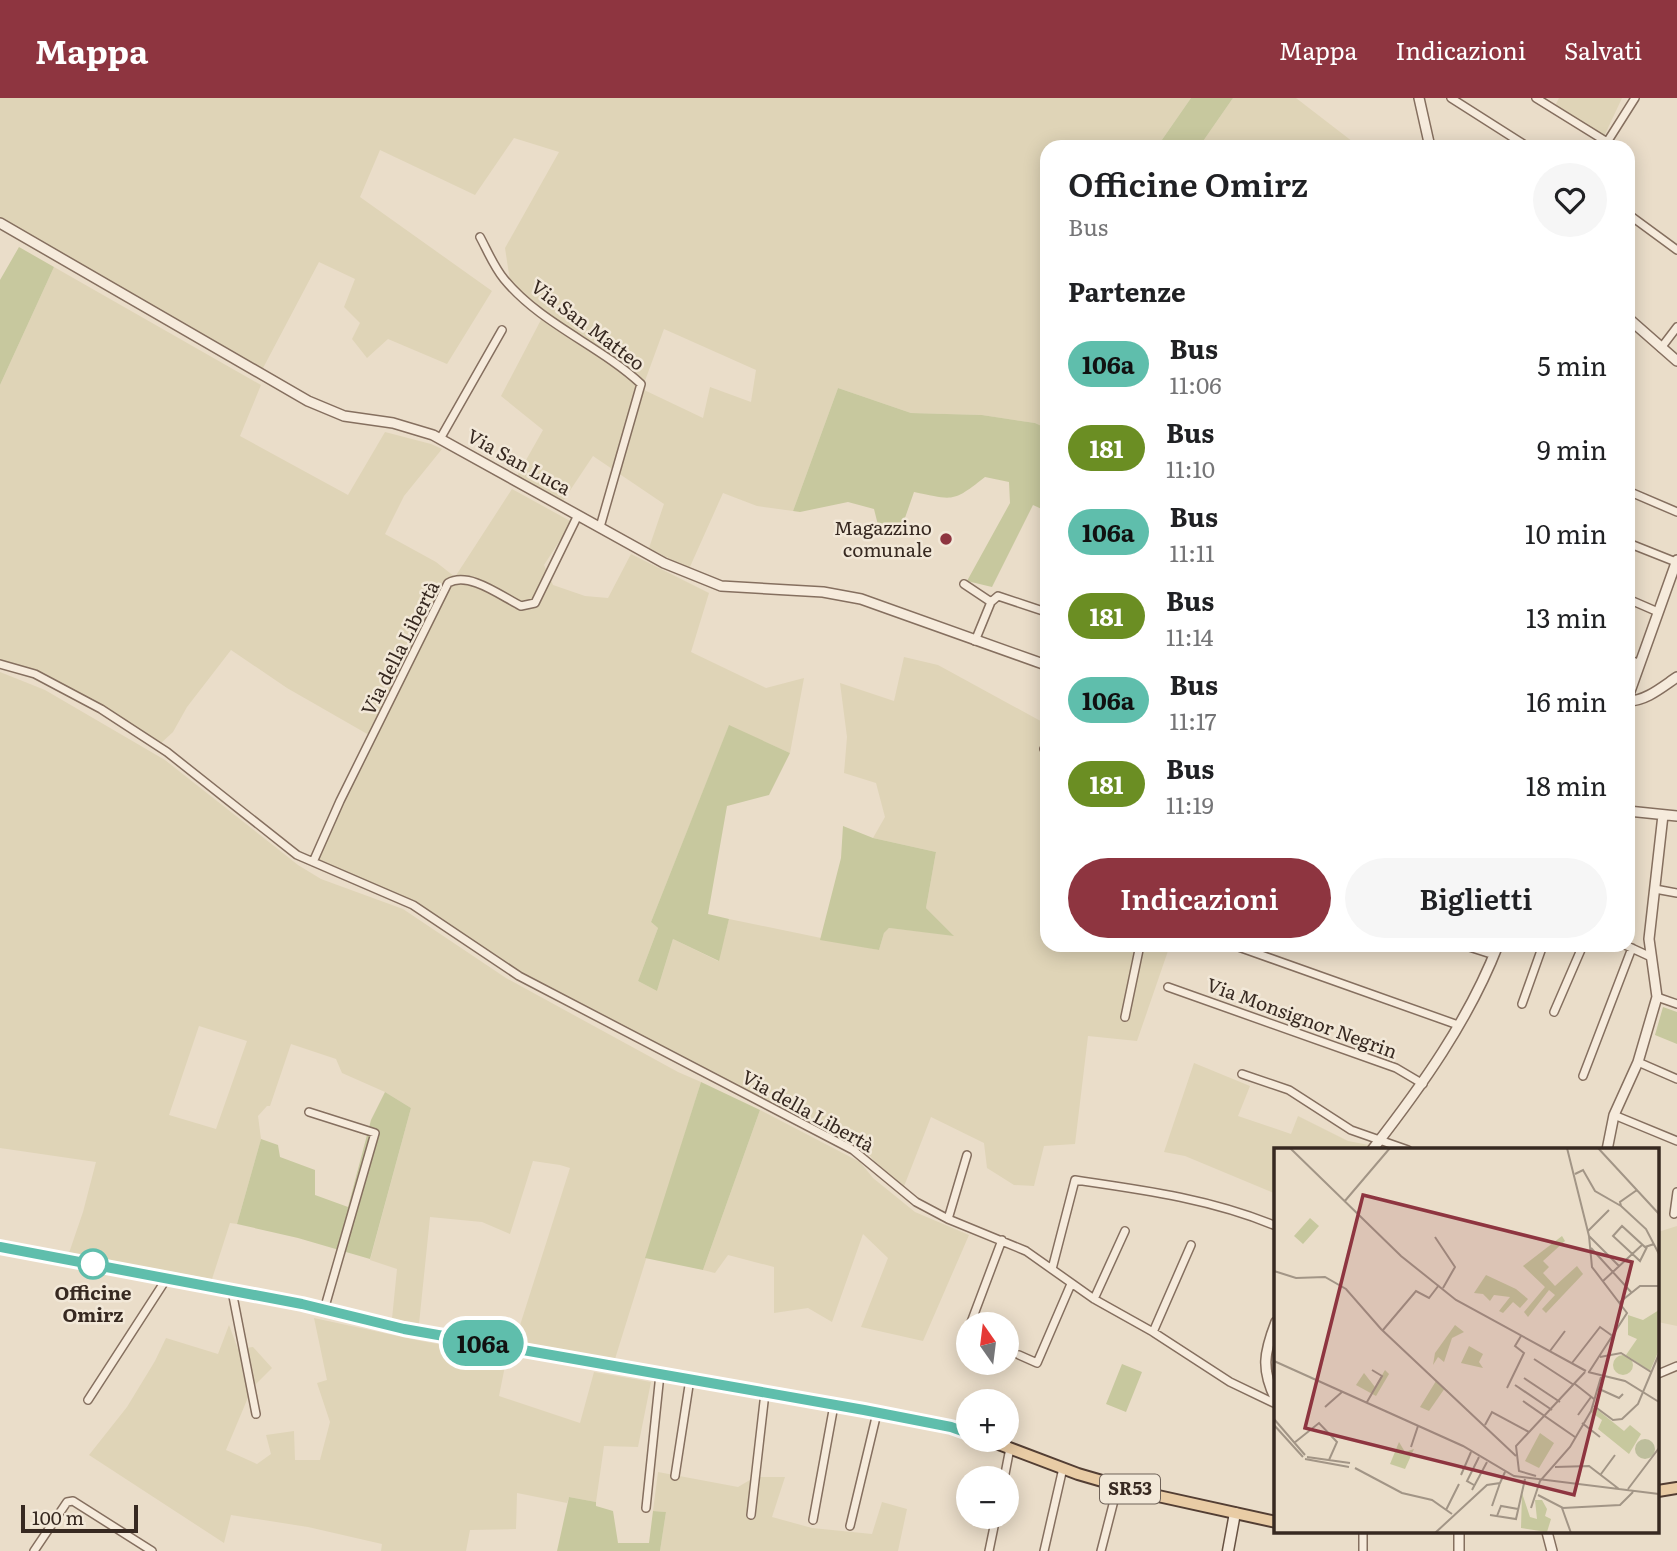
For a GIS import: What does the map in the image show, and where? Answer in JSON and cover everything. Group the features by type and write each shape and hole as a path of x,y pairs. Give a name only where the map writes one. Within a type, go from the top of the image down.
{"main road":[{"path":"0,1247 232,1291 404,1329 956,1429"},
{"name":"SR53","path":"1019,1451 1118,1485 1274,1522"},
{"path":"1228,1551 1235,1513"}],"street":[{"path":"1419,98 1428,140"},
{"path":"1451,98 1517,140"},
{"path":"1536,98 1599,140"},
{"path":"1608,140 1635,98"},
{"path":"1635,219 1677,250"},
{"name":"Via San Luca","path":"0,223 308,401 344,416 393,423 439,439 664,563 721,586 843,594 1040,663"},
{"name":"Via San Matteo","path":"480,237 503,278 528,303 641,384 600,527"},
{"path":"1635,324 1677,362"},
{"path":"1661,348 1677,327"},
{"path":"439,439 502,330"},
{"path":"1635,494 1677,512"},
{"name":"Via della Libertà","path":"313,862 340,801 448,583 456,578 469,579 521,607 535,603 578,515"},
{"path":"1635,546 1676,561 1635,679"},
{"path":"964,584 990,602"},
{"path":"975,641 990,602 998,596 1040,610"},
{"path":"1635,602 1658,612"},
{"path":"1635,662 1640,664"},
{"name":"Via della Libertà","path":"0,664 35,674 101,709 167,752 297,855 413,905 519,976 853,1150 916,1202 948,1219 1026,1251 1071,1284 1153,1332 1230,1382 1274,1401"},
{"path":"1635,700 1677,677"},
{"path":"1635,812 1677,816"},
{"path":"1606,1148 1614,1115 1638,1062 1657,997 1649,939 1663,815"},
{"path":"1655,890 1677,893"},
{"path":"1635,950 1651,957"},
{"path":"1125,1017 1139,952"},
{"path":"1253,952 1458,1025"},
{"path":"1374,1148 1423,1084 1458,1025 1494,952"},
{"path":"1522,1004 1541,952"},
{"path":"1554,1012 1580,952"},
{"path":"1583,1076 1627,952"},
{"name":"Via Monsignor Negrin","path":"1168,987 1396,1068 1423,1084"},
{"path":"1657,997 1677,1004"},
{"path":"1638,1062 1677,1079"},
{"path":"1242,1074 1289,1090 1351,1130 1402,1148"},
{"path":"309,1112 375,1133 324,1310"},
{"path":"1614,1115 1677,1141"},
{"path":"948,1219 967,1155"},
{"path":"1052,1269 1075,1181 1175,1194 1274,1225"},
{"path":"1674,1214 1677,1192"},
{"path":"1094,1298 1125,1231"},
{"path":"975,1312 1003,1240"},
{"path":"1153,1332 1191,1245"},
{"path":"88,1399 167,1278"},
{"path":"1019,1355 1037,1363 1071,1284"},
{"path":"232,1291 256,1414"},
{"path":"1274,1327 1266,1348 1264,1363 1274,1397"},
{"path":"1660,1373 1677,1366"},
{"path":"646,1508 660,1374"},
{"path":"675,1476 690,1379"},
{"path":"751,1515 765,1393"},
{"path":"813,1520 834,1405"},
{"path":"850,1526 877,1413"},
{"path":"1044,1551 1063,1468"},
{"path":"1101,1551 1118,1485"},
{"path":"34,1551 66,1502 73,1501 152,1551"},
{"path":"989,1551 994,1529"},
{"path":"1548,1534 1552,1551"}],"shaded area":[{"path":"0,98 1191,98 1162,140 1040,140 1040,425 982,415 911,413 838,388 793,511 757,506 723,493 689,569 649,548 664,504 593,456 563,501 517,476 543,430 501,396 543,316 512,294 505,248 559,152 514,138 475,195 380,150 360,197 492,291 447,364 388,339 367,358 352,339 360,323 344,307 355,279 319,262 262,370 0,220","holes":["664,329 756,370 751,402 710,387 703,418 642,389"]},
{"path":"1233,98 1296,98 1351,140 1204,140"},
{"path":"1559,98 1622,98 1602,140 1597,140 1555,106"},
{"path":"54,267 261,385 240,436 348,495 385,432 442,449 404,496 385,534 436,562 455,577 512,489 572,522 544,565 553,585 585,596 608,598 631,554 709,593 691,652 766,688 804,678 790,753 729,726 651,922 658,928 638,981 657,991 673,939 718,961 729,919 879,950 884,933 889,928 953,935 926,908 936,852 873,838 885,817 876,783 844,773 847,737 840,683 894,701 904,657 938,665 1040,721 1040,952 1168,952 1137,1041 1088,1036 1075,1144 1044,1146 1034,1186 1014,1185 987,1168 984,1143 931,1117 903,1189 881,1170 867,1152 684,1061 512,968 408,899 312,859 376,739 287,688 231,650 187,707 173,732 160,744 51,680 0,660 0,385"},
{"path":"0,672 45,690 165,760 298,865 321,879 403,909 506,978 701,1082 615,1359 515,1341 570,1168 560,1165 533,1161 510,1234 482,1222 430,1217 419,1324 392,1319 397,1269 370,1260 411,1108 385,1092 342,1073 336,1059 291,1044 270,1106 258,1116 261,1139 237,1224 230,1223 212,1279 69,1253 96,1162 0,1148","holes":["199,1026 247,1041 216,1129 169,1115"]},
{"path":"1194,1063 1250,1086 1238,1116 1291,1134 1298,1116 1348,1141 1369,1145 1367,1148 1274,1148 1274,1193 1185,1156 1164,1152"},
{"path":"760,1110 860,1162 873,1178 915,1212 969,1235 923,1341 861,1327 888,1258 863,1234 832,1322 808,1308 774,1313 774,1267 728,1255 715,1273 703,1270"},
{"path":"1677,1226 1677,1326 1660,1322 1660,1231"},
{"path":"314,1318 507,1356 499,1396 580,1423 594,1372 651,1382 638,1447 604,1446 596,1502 569,1497 567,1503 517,1493 516,1529 470,1530 466,1551 381,1551 382,1544 308,1527 231,1515 224,1543 89,1455 127,1407 166,1338 218,1354 229,1325 238,1349 253,1347 272,1368 252,1388 226,1450 257,1464 271,1454 266,1435 294,1431 295,1460 320,1460 330,1422 317,1383 327,1380"},
{"path":"658,1472 738,1487 755,1477 785,1477 772,1517 812,1528 872,1534 882,1502 907,1509 898,1551 660,1551 666,1512 653,1511"}],"green space":[{"path":"1191,98 1233,98 1204,140 1162,140"},
{"path":"19,247 54,267 0,385 0,280"},
{"path":"838,388 911,413 982,415 1040,425 1040,508 1033,505 992,587 967,581 1010,503 1009,482 985,477 959,495 945,498 914,492 899,535 879,529 874,509 848,502 800,512 793,511"},
{"path":"729,725 790,753 769,795 727,806 708,914 729,919 719,961 673,939 657,991 638,981 658,928 651,922"},
{"path":"843,826 873,838 936,852 926,908 954,936 889,928 884,933 879,950 820,940 841,858"},
{"path":"1663,1007 1677,1012 1677,1044 1655,1035"},
{"path":"701,1082 760,1110 703,1270 645,1258"},
{"path":"385,1092 411,1108 370,1259 237,1224 261,1139 278,1145 280,1157 315,1170 315,1195 348,1207 371,1120"},
{"path":"1122,1364 1142,1372 1126,1412 1106,1404"},
{"path":"569,1497 596,1502 596,1506 613,1511 618,1543 649,1543 653,1511 666,1512 660,1551 557,1551"}],"bus line":[{"name":"106a","path":"0,1247 302,1304 404,1329 864,1410 956,1429"}],"place":[{"name":"Magazzino comunale","path":"946,539"},
{"name":"Officine Omirz","path":"93,1264"}]}
